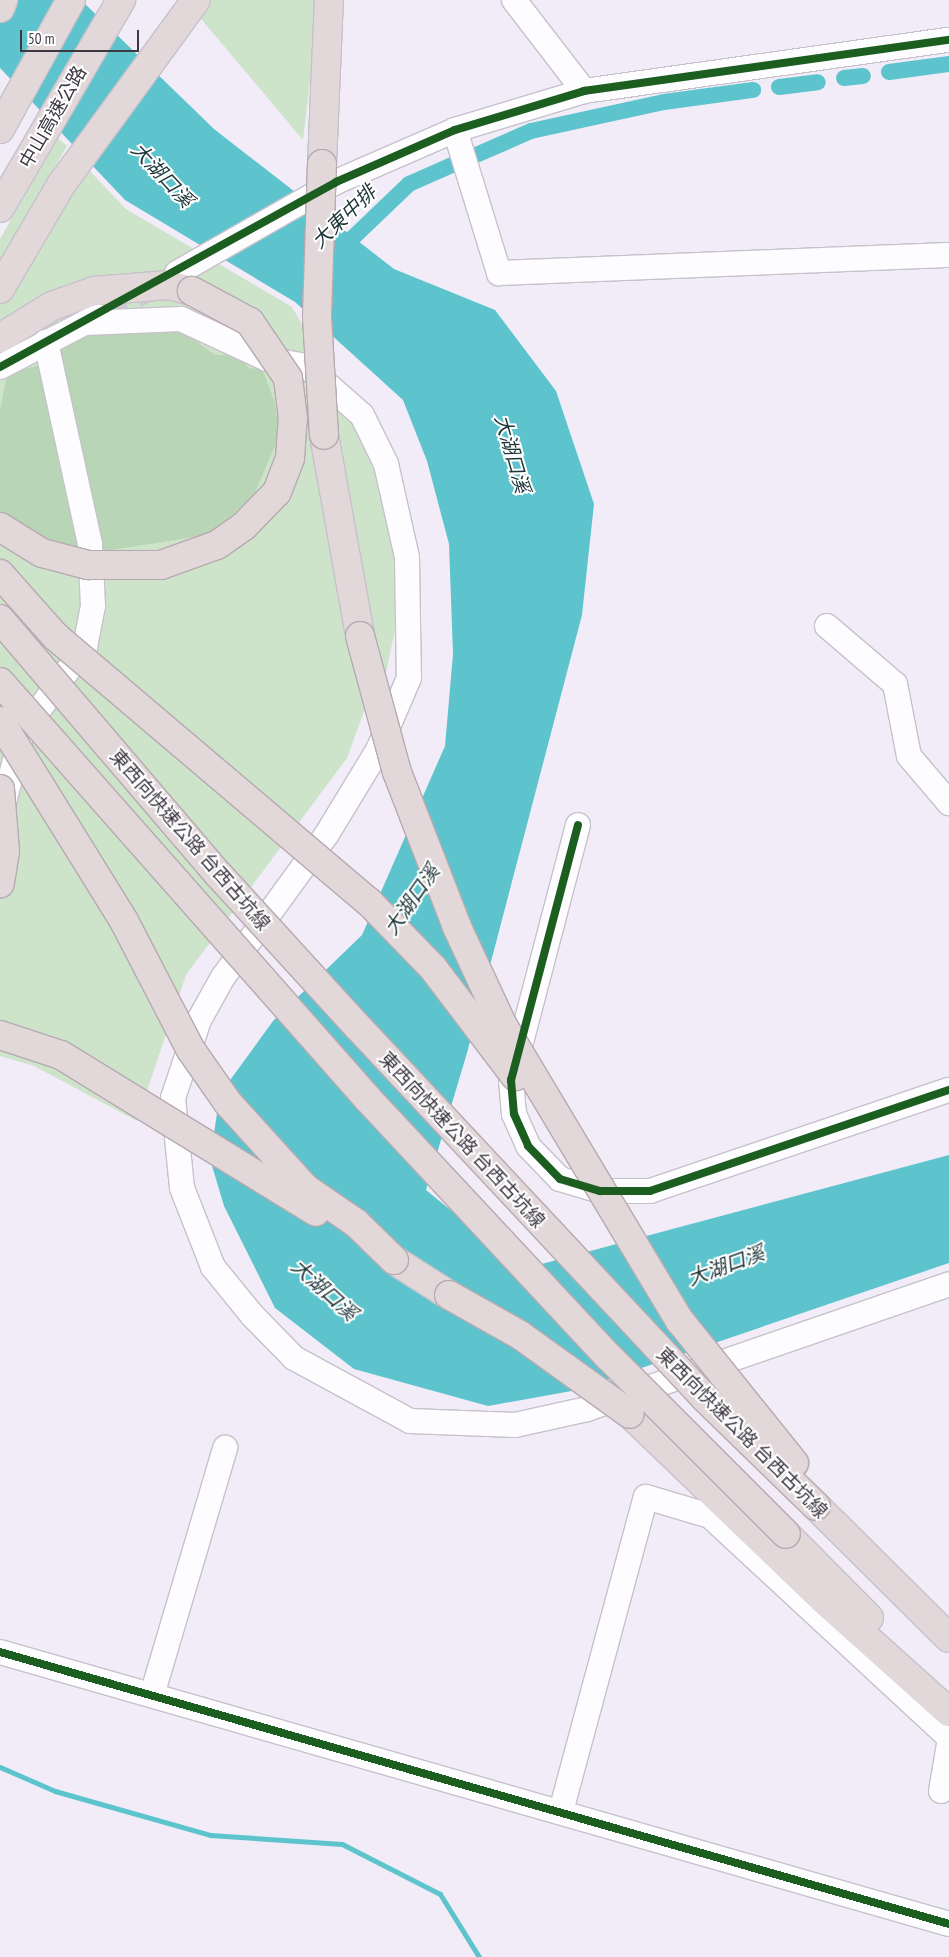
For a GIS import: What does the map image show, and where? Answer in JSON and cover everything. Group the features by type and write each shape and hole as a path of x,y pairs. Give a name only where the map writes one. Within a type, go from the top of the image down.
{"highway":[{"path":"0,8 3,0"},
{"path":"0,128 71,0"},
{"name":"中山高速公路","path":"0,208 121,0"},
{"path":"329,0 318,317 324,435 360,636 397,772 458,927 502,1024 601,1195"},
{"path":"0,289 61,185 195,2"},
{"path":"0,338 52,306 94,290 170,286 186,277 250,322 288,378 293,419 290,458 277,492 244,526 217,545 161,565 88,566 42,552 0,527"},
{"path":"0,574 70,649 382,915 433,968 484,1033 601,1195 716,1371 821,1503 949,1625"},
{"name":"東西向快速公路 台西古坑線","path":"0,619 219,876 364,1035 699,1392 821,1503 949,1638"},
{"name":"東西向快速公路 台西古坑線","path":"0,682 368,1099 609,1357 949,1695"},
{"path":"0,721 124,921 191,1050 228,1103 305,1188 356,1223 394,1260"},
{"path":"0,789 5,851 0,884"},
{"path":"0,1035 61,1055 92,1072 449,1294 520,1335 630,1414 824,1600 949,1712"}],"street":[{"path":"514,0 584,91"},
{"path":"186,277 336,182 455,130 584,91 949,40"},
{"path":"455,130 499,273 949,255"},
{"path":"0,367 94,318 181,319 267,359 306,366 362,414 386,464 407,557 409,678 378,750 327,834 223,976 184,1059 173,1098 182,1188 213,1267 294,1358 410,1421 515,1425 554,1417 949,1284"},
{"path":"0,822 22,733 85,647 93,606 90,544 46,342"},
{"path":"827,626 896,684 909,756 949,803"},
{"path":"578,825 511,1080 514,1114 528,1146 560,1179 600,1191 650,1191 949,1090"},
{"path":"152,1695 225,1448"},
{"path":"560,1811 646,1497 710,1516 949,1737"},
{"path":"0,1652 949,1924"},
{"path":"941,1791 949,1744"}],"green space":[{"path":"208,0 320,0 303,140 197,14"},
{"path":"58,138 67,146 0,262 0,239"},
{"path":"84,165 126,209 292,307 381,459 403,592 384,682 366,706 347,758 186,975 137,1121 34,1066 0,1056 0,347 43,320 188,277 154,271 87,282 0,321 0,296"},
{"path":"166,319 215,355 236,355 250,369 261,366 274,400 280,434 255,493 213,534 93,553 59,351 116,322"},
{"path":"44,364 82,548 24,533 0,516 0,411 7,374"}],"water":[{"name":"大湖口溪","path":"0,0 81,0 214,129 394,269 495,310 556,391 594,504 582,615 467,1053 426,1190 523,1269 949,1155 949,1263 577,1390 488,1406 354,1369 275,1308 224,1206 210,1159 220,1094 273,1021 362,935 445,746 453,654 449,544 427,461 403,400 295,302 125,200 0,68"}],"waterway":[{"name":"大東中排","path":"889,72 949,64"},
{"name":"大東中排","path":"844,78 863,76"},
{"name":"大東中排","path":"779,87 818,82"},
{"name":"大東中排","path":"476,155 531,131 664,102 753,90"},
{"name":"大東中排","path":"338,252 409,184 452,165"},
{"path":"0,1767 55,1791 210,1835 342,1844 440,1894 479,1957"}],"tunnel":[{"path":"104,313 151,288"}],"cycle path":[{"path":"0,367 336,182 455,130 584,91 949,40"},
{"path":"578,825 511,1080 514,1114 528,1146 560,1179 600,1191 650,1191 949,1090"},
{"path":"0,1652 949,1924"}]}
